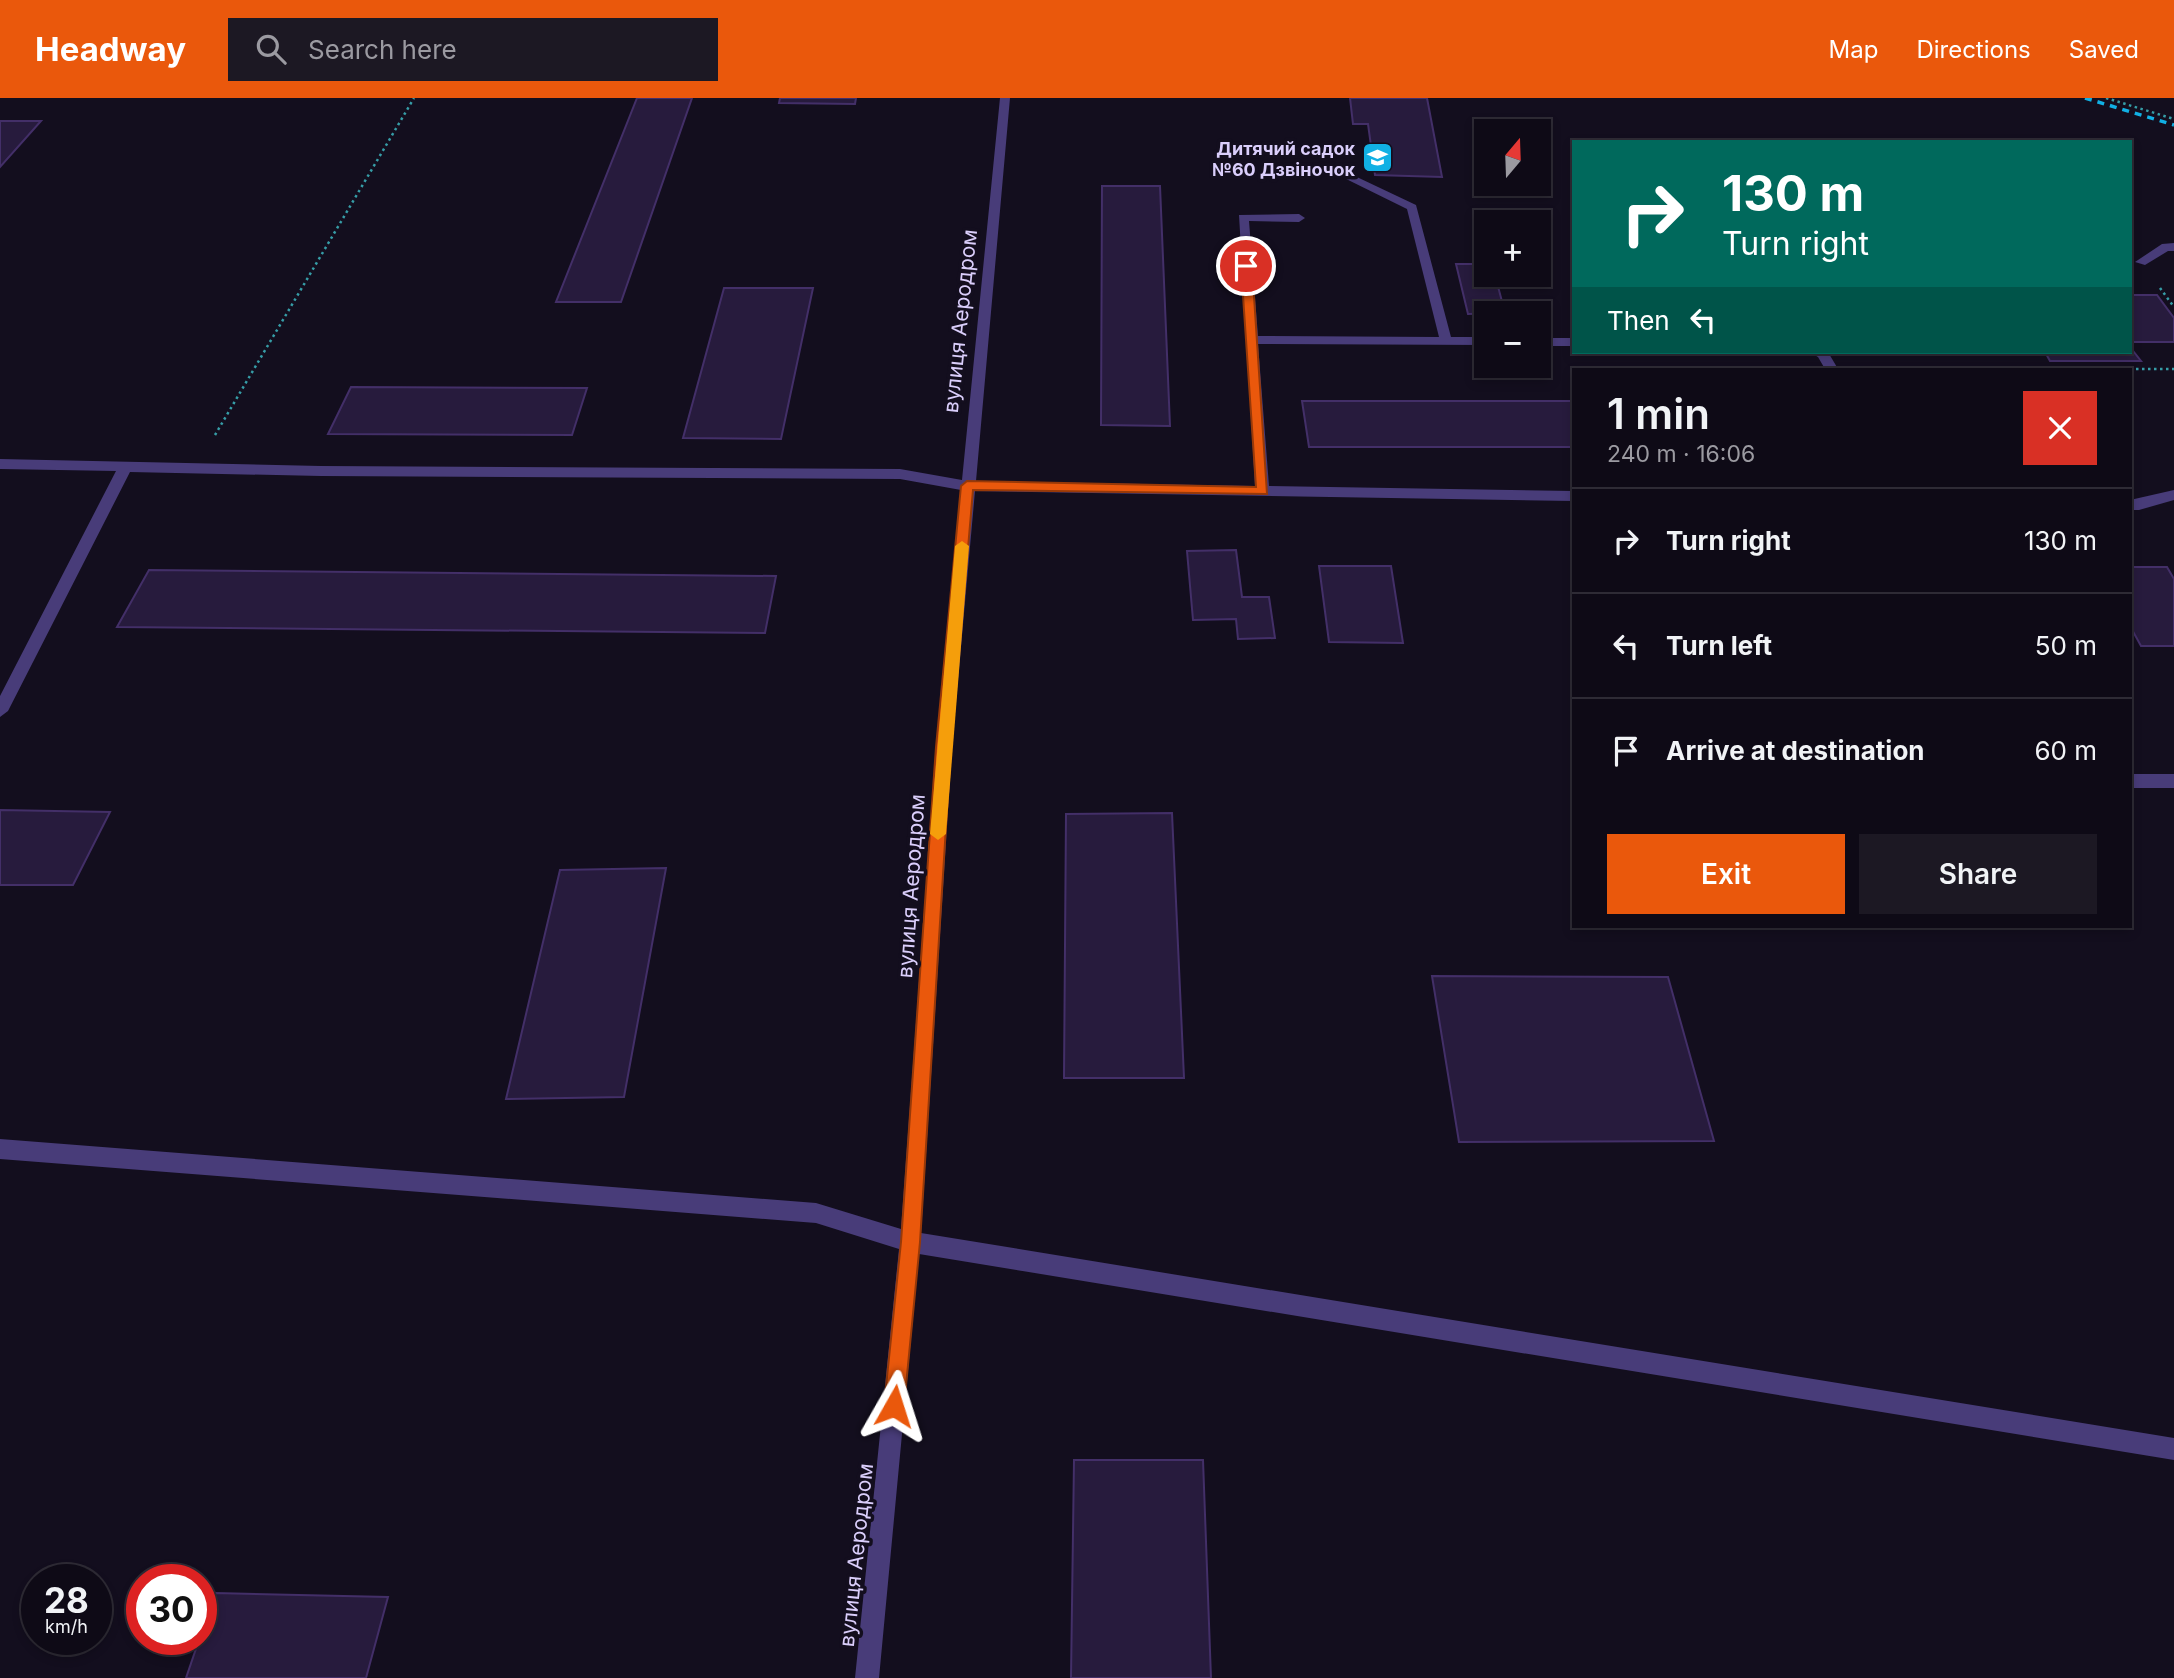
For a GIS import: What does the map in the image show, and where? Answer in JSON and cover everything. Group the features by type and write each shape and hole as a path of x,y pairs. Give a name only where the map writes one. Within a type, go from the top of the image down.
{"street":[{"name":"вулиця Аеродром","path":"867,1678 910,1242 944,747 1005,98"},
{"path":"1340,172 1412,207 1446,341"},
{"path":"1262,491 1243,217 1299,218"},
{"path":"2141,262 2166,247 2174,247"},
{"path":"1252,340 1474,341"},
{"path":"1551,342 1572,342"},
{"path":"0,464 195,469 900,474 967,486 1572,496"},
{"path":"0,711 125,468"},
{"path":"2132,505 2174,495"},
{"path":"2132,781 2174,781"},
{"path":"0,1149 816,1213 910,1242 2174,1449"}],"path":[{"path":"195,469 414,98"},
{"path":"2106,98 2174,118"},
{"path":"2132,369 2174,369"}],"building":[{"path":"637,98 692,98 621,302 556,302"},
{"path":"780,98 856,98 855,104 779,103"},
{"path":"1350,98 1427,98 1442,177 1375,175 1368,124 1353,124"},
{"path":"0,121 41,121 0,167"},
{"path":"1102,186 1160,186 1170,426 1101,425"},
{"path":"1456,264 1474,264 1474,287 1498,287 1502,301 1474,301 1474,314 1468,314"},
{"path":"724,288 813,288 781,439 683,438"},
{"path":"2132,295 2157,295 2174,318 2174,342 2132,342"},
{"path":"2132,350 2141,361 2050,361 2046,354 2132,354"},
{"path":"351,387 587,388 572,435 328,434"},
{"path":"1302,401 1572,401 1572,447 1309,447"},
{"path":"1236,550 1242,597 1269,597 1275,638 1238,639 1236,619 1193,620 1187,551"},
{"path":"1319,566 1391,566 1403,643 1329,642"},
{"path":"2132,567 2167,567 2174,579 2174,646 2141,646 2132,630"},
{"path":"149,570 776,576 765,633 117,627"},
{"path":"0,810 110,812 73,885 0,885"},
{"path":"1172,813 1184,1078 1064,1078 1066,814"},
{"path":"666,868 624,1097 506,1099 560,870"},
{"path":"1432,976 1668,977 1714,1141 1459,1142"},
{"path":"1074,1460 1203,1460 1211,1678 1071,1678"},
{"path":"217,1593 388,1597 366,1678 186,1678 194,1655 217,1655"}],"railway":[{"path":"2085,98 2174,125"}],"slow traffic":[{"path":"938,834 962,546"}],"place":[{"name":"Дитячий садок №60 Дзвіночок","path":"1378,158"}],"route":[{"path":"894,1406 910,1242 944,747 967,486 1262,491 1246,266"}]}
